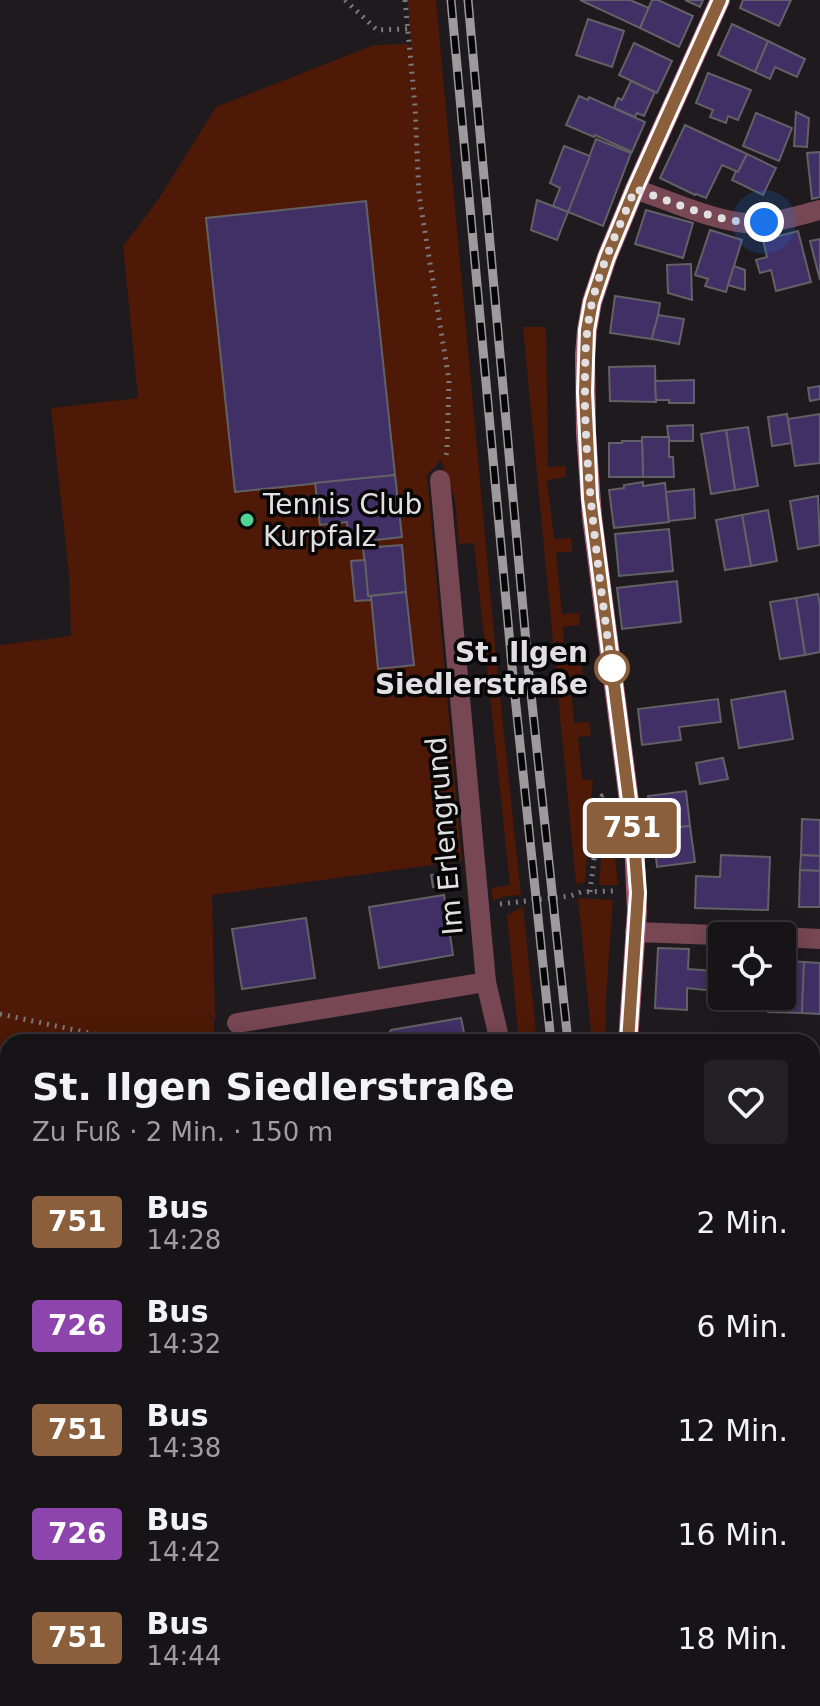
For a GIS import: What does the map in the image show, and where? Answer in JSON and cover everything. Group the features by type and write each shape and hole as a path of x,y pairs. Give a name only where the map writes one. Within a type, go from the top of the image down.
{"street":[{"path":"629,1034 638,893 634,839 592,517 585,392 586,343 592,302 607,257 720,0"},
{"path":"635,189 746,223 777,221 820,210"},
{"name":"Im Erlengrund","path":"440,480 486,982 498,1034"},
{"path":"635,932 708,935"},
{"path":"796,938 820,939"},
{"path":"237,1023 486,982"}],"path":[{"path":"345,0 377,30 408,29"},
{"path":"405,0 419,195 449,380 447,451 440,480"},
{"path":"590,892 602,796"},
{"path":"500,910 501,903 615,890"},
{"path":"0,1014 94,1034"}],"shaded area":[{"name":"Tennis Club Kurpfalz","path":"408,0 436,0 521,895 502,897 493,902 491,888 510,885 474,543 459,544 455,500 441,460 427,475 462,861 212,895 215,1020 200,1005 214,1021 214,1034 0,1034 0,645 71,636 69,574 51,408 138,398 123,246 158,200 216,107 374,45 409,44 412,59"},
{"path":"523,327 546,327 548,467 566,466 566,477 547,480 554,539 571,538 572,551 556,553 562,614 579,613 580,625 563,627 565,657 581,656 584,686 571,688 574,723 589,722 591,736 578,737 582,779 593,780 585,882 576,884"},
{"path":"609,801 618,885 599,885 605,812"},
{"path":"578,898 613,900 605,1034 591,1034"},
{"path":"523,907 536,1034 518,1034 507,915"}],"building":[{"path":"580,0 630,0 649,8 640,28"},
{"path":"652,0 693,16 679,47 640,28"},
{"path":"685,0 703,0 700,7"},
{"path":"743,0 791,0 779,26 740,8"},
{"path":"588,19 624,31 612,67 576,55"},
{"path":"732,24 768,41 755,72 718,55"},
{"path":"768,41 805,59 797,77 775,67 770,79 755,72"},
{"path":"634,43 672,61 657,93 619,75"},
{"path":"708,73 751,90 738,120 728,116 726,123 710,117 713,110 696,103"},
{"path":"631,81 655,92 644,116 637,113 635,117 614,108 618,98 622,100"},
{"path":"579,96 588,100 589,97 645,122 632,152 566,125"},
{"path":"796,112 809,118 807,147 794,146"},
{"path":"756,113 792,128 779,161 743,146"},
{"path":"685,125 747,154 738,172 722,165 706,198 660,178"},
{"path":"596,139 631,153 603,226 568,212"},
{"path":"564,146 590,156 568,212 553,206 560,188 550,183"},
{"path":"820,152 820,197 812,199 807,153"},
{"path":"747,154 776,168 763,195 732,180"},
{"path":"537,200 568,212 557,240 531,230"},
{"path":"366,201 395,475 235,492 206,218"},
{"path":"646,210 693,223 683,258 635,244"},
{"path":"710,230 742,240 726,292 705,286 708,279 695,275"},
{"path":"798,231 811,282 776,291 771,270 760,273 756,260 767,257 763,240"},
{"path":"820,239 820,280 810,241"},
{"path":"691,264 692,300 668,293 667,265"},
{"path":"734,266 745,270 745,290 728,285"},
{"path":"615,296 660,303 652,339 610,333"},
{"path":"658,315 684,319 679,344 652,339"},
{"path":"655,366 656,402 610,401 609,367"},
{"path":"694,380 694,403 656,400 655,381"},
{"path":"820,386 820,399 810,401 808,388"},
{"path":"787,414 792,443 772,446 768,417"},
{"path":"820,414 820,463 795,466 788,419"},
{"path":"693,425 693,441 669,441 667,426"},
{"path":"748,427 758,486 735,490 726,430"},
{"path":"726,430 735,490 711,494 701,434"},
{"path":"642,437 669,437 669,457 673,457 674,477 643,477"},
{"path":"642,441 643,477 609,477 609,443"},
{"path":"395,475 402,537 349,543 347,522 320,525 315,483"},
{"path":"643,482 643,486 665,483 669,522 614,528 609,490"},
{"path":"694,489 695,518 669,521 666,492"},
{"path":"818,496 820,545 798,549 790,501"},
{"path":"768,510 777,561 751,566 742,515"},
{"path":"742,515 751,566 725,570 716,520"},
{"path":"669,529 673,571 619,576 615,534"},
{"path":"402,545 406,592 368,596 363,548"},
{"path":"365,560 371,600 355,601 351,561"},
{"path":"677,581 681,622 622,629 617,588"},
{"path":"406,592 414,665 378,669 371,596"},
{"path":"818,594 820,652 805,655 796,598"},
{"path":"796,598 805,655 780,659 770,602"},
{"path":"785,691 793,739 739,748 731,700"},
{"path":"718,699 721,722 679,727 681,740 642,745 638,709"},
{"path":"723,758 728,779 700,784 696,763"},
{"path":"686,791 690,826 653,830 648,796"},
{"path":"802,819 820,820 820,856 801,855"},
{"path":"690,826 695,862 657,867 653,830"},
{"path":"721,855 770,857 768,910 695,908 696,876 720,877"},
{"path":"801,855 820,856 820,871 800,870"},
{"path":"800,870 820,871 820,907 799,907"},
{"path":"455,871 458,883 433,887 431,875"},
{"path":"444,895 453,955 379,968 369,907"},
{"path":"306,918 315,978 242,989 232,929"},
{"path":"658,948 689,949 688,969 708,970 708,990 687,988 687,1010 655,1008"},
{"path":"796,962 804,962 802,1013 768,1012 796,1010"},
{"path":"804,962 820,963 820,1014 802,1013"},
{"path":"461,1018 464,1034 389,1034 391,1030"}],"railway":[{"path":"451,0 513,677 550,1034"},
{"path":"468,0 529,675 567,1034"}],"bus line":[{"name":"751","path":"628,1034 638,893 634,839 590,498 585,392 587,330 592,302 607,257 720,0"}],"place":[{"name":"Tennis Club Kurpfalz","path":"247,520"},
{"name":"St. Ilgen Siedlerstraße","path":"612,668"}],"route":[{"path":"612,668 612,673 592,517 586,433 585,355 597,285 635,189 722,218 746,223 764,222"}]}
